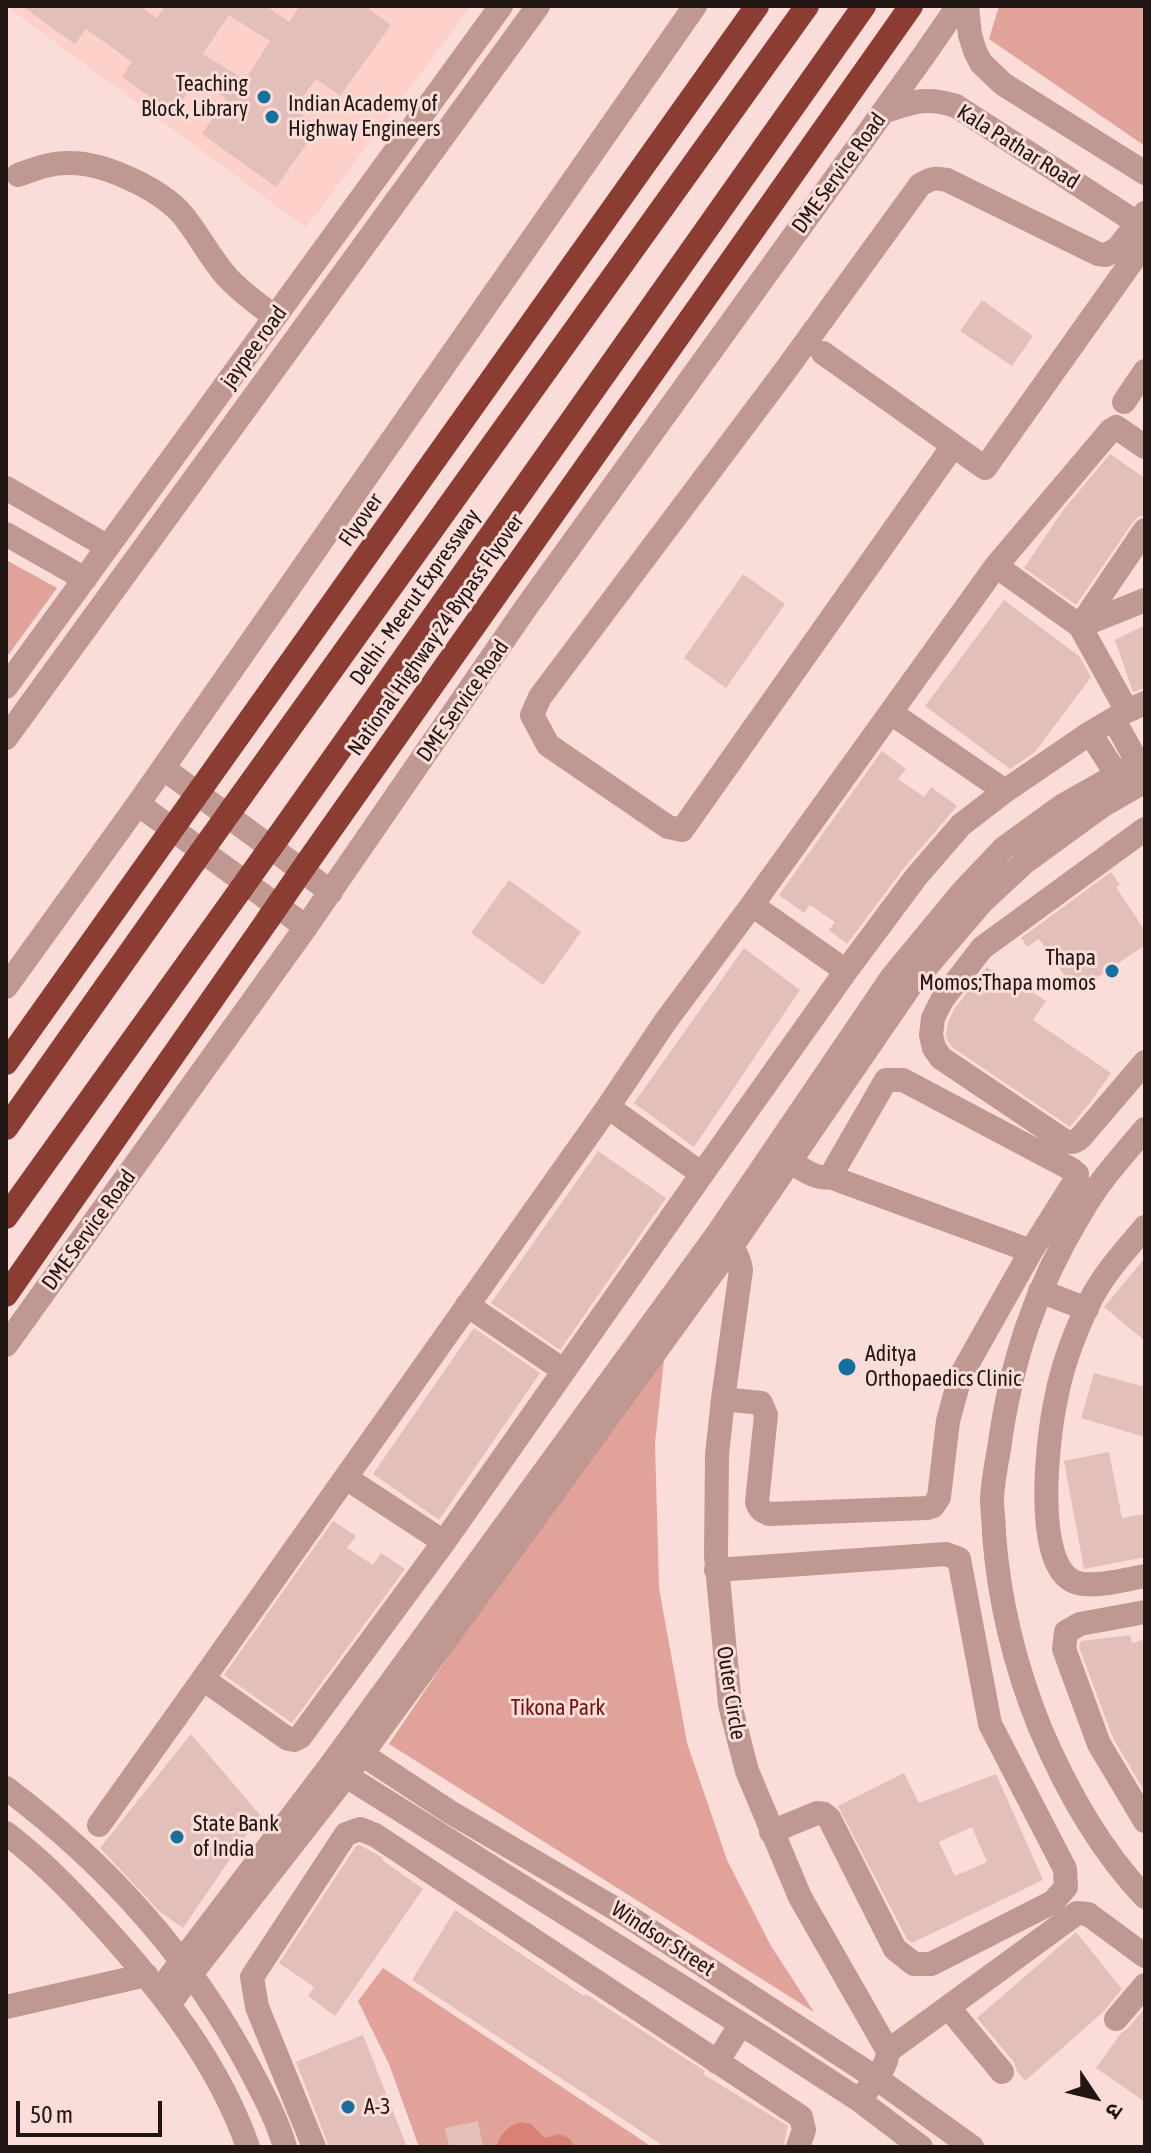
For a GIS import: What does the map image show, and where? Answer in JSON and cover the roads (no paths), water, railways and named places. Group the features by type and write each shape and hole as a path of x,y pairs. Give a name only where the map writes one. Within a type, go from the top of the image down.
{"highway":[{"name":"Flyover","path":"6,1063 757,6"},
{"name":"Delhi - Meerut Expressway","path":"6,1128 807,6"},
{"name":"Delhi - Meerut Expressway","path":"6,1217 864,6"},
{"name":"National Highway 24 Bypass Flyover","path":"6,1295 209,1001 911,6"}],"street":[{"path":"6,738 538,6"},
{"path":"6,987 138,804 695,6"},
{"name":"DME Service Road","path":"6,1345 331,892 525,609 958,6"},
{"name":"Kala Pathar Road","path":"967,6 975,51 981,63 1003,84 1145,173"},
{"name":"jaypee road","path":"6,687 498,7"},
{"name":"Kala Pathar Road","path":"883,112 910,103 938,100 956,106 1143,227"},
{"path":"418,121 442,138"},
{"path":"18,175 46,165 73,162 98,167 144,185 165,198 181,214 227,276 275,317"},
{"path":"953,446 682,830 668,827 548,745 532,715 540,697 785,371 920,185 930,179 947,180 1098,254 1106,255 1118,248 1143,227"},
{"path":"823,353 985,468 1143,227"},
{"path":"1124,402 1145,371"},
{"path":"99,1825 665,1022 996,566 1111,430 1116,427 1145,447"},
{"path":"6,488 108,547"},
{"path":"1080,626 1145,530"},
{"path":"6,534 85,579"},
{"path":"996,566 1080,626 1129,712 1136,774"},
{"path":"1080,626 1145,600"},
{"path":"203,1679 288,1739 300,1737 444,1542 846,971 916,877 961,825 1090,733 1129,712"},
{"path":"891,713 1005,791"},
{"path":"1090,733 1136,774"},
{"path":"163,768 331,892"},
{"path":"6,2007 158,1990 186,1967 338,1771 725,1239 789,1161 911,985 982,902 1025,862 1102,806 1136,774"},
{"path":"725,1239 892,977 964,890 1004,848 1062,806 1136,774"},
{"path":"138,804 306,927"},
{"path":"1145,829 982,948 942,1000 933,1018 931,1035 934,1048 941,1058 1069,1142 1076,1142 1081,1137 1145,1062"},
{"path":"752,905 846,971"},
{"path":"723,1399 761,1403 765,1407 757,1502 763,1512 933,1506 939,1497 948,1421 960,1377 1077,1174 903,1080 886,1080 830,1177"},
{"path":"608,1107 702,1174"},
{"path":"1145,1129 1083,1209 1040,1291 1017,1354 1001,1429 992,1498 997,1572 1010,1639 1031,1706 1081,1812 1115,1862 1145,1897"},
{"path":"789,1161 821,1178 830,1177 1031,1251"},
{"path":"1145,1227 1102,1280 1087,1309 1056,1398 1047,1456 1047,1520 1058,1567 1065,1576 1077,1583 1092,1584 1145,1576"},
{"name":"Outer Circle","path":"725,1239 740,1259 741,1270 717,1455 716,1570 730,1705 747,1771 800,1897 888,2051"},
{"path":"1040,1291 1087,1309"},
{"path":"467,1305 563,1370"},
{"path":"346,1478 444,1542"},
{"path":"716,1570 946,1554 959,1559 990,1724 1065,1869 1066,1887 1053,1902 931,1964 914,1964 895,1949 829,1818 817,1813 771,1832"},
{"path":"1144,1818 1099,1744 1064,1649 1066,1632 1080,1624 1145,1612"},
{"path":"990,1724 1031,1706"},
{"name":"Windsor Street","path":"354,1749 450,1812 626,1915 876,2078 972,2147"},
{"name":"Windsor Street","path":"338,1771 859,2100 921,2147"},
{"path":"6,1788 103,1871 186,1967 228,2027 268,2104 285,2147"},
{"path":"314,2147 257,2007 252,1977 346,1834 360,1829 375,1835 801,2117 804,2130 798,2147"},
{"path":"6,1833 52,1871 158,1990 205,2057 248,2147"},
{"path":"859,2100 876,2078 888,2051 1077,1913 1093,1917 1145,1956"},
{"path":"1116,2019 1145,1985"},
{"path":"948,2007 1002,2072"},
{"path":"717,2062 741,2024"}],"place":[{"name":"Teaching Block, Library","path":"264,97"},
{"name":"Indian Academy of Highway Engineers","path":"272,117"},
{"name":"Thapa Momos;Thapa momos","path":"1112,971"},
{"name":"Aditya Orthopaedics Clinic","path":"847,1367"},
{"name":"State Bank of India","path":"177,1837"},
{"name":"A-3","path":"348,2107"}],"park label":[{"name":"Tikona Park","path":"558,1708"}]}
